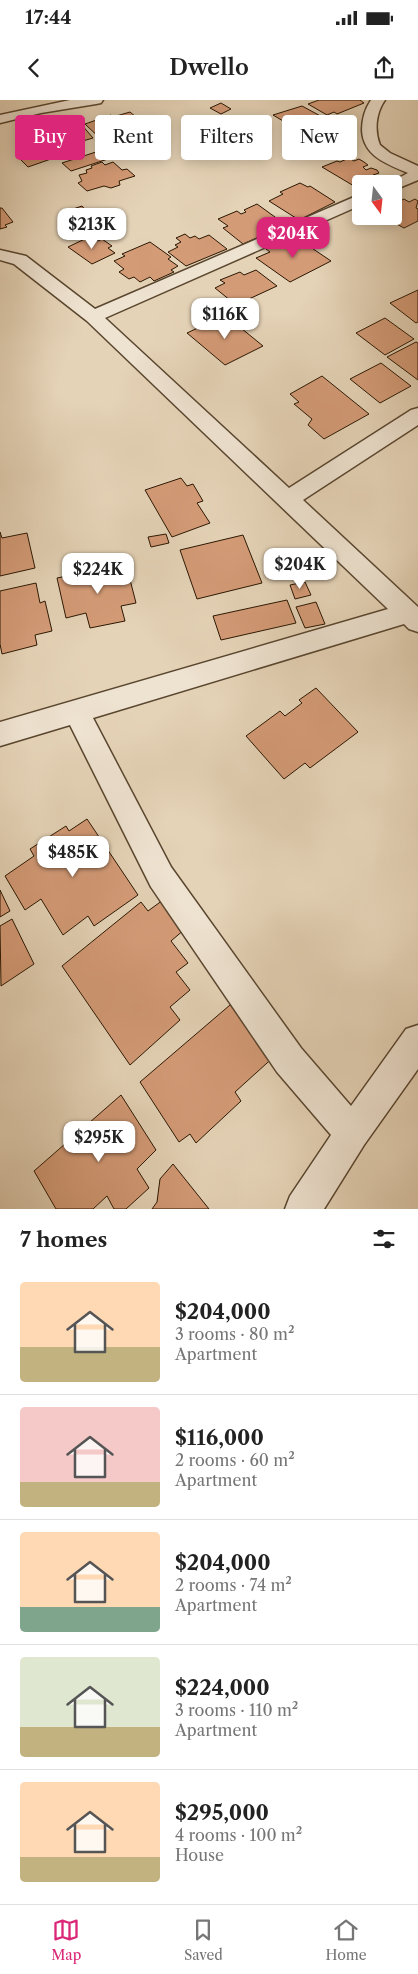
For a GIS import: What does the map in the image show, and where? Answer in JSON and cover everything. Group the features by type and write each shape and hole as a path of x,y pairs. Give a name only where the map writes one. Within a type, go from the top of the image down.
{"street":[{"path":"0,119 41,109 96,100"},
{"path":"378,100 374,104 369,122 372,143 377,151 418,173"},
{"path":"402,181 418,173"},
{"path":"93,317 352,203"},
{"path":"0,256 20,260 93,317 288,498 413,618"},
{"path":"288,498 418,415"},
{"path":"0,734 76,711 413,618"},
{"path":"76,711 161,877 289,1060 352,1134"},
{"path":"303,1209 352,1134 418,1041"}],"building":[{"path":"319,100 360,100 364,103 337,114 334,112 327,115 308,104"},
{"path":"221,103 231,109 221,114 210,108"},
{"path":"302,106 319,115 282,115 282,120 273,115"},
{"path":"130,112 134,115 120,115"},
{"path":"95,121 95,134 85,124"},
{"path":"85,129 93,138 85,140"},
{"path":"95,152 95,160 105,160 71,171 62,163 71,160 85,160 85,156"},
{"path":"359,159 368,165 363,167 366,170 371,168 379,173 373,175 352,175 352,185 322,167 337,161"},
{"path":"21,160 48,160 28,167"},
{"path":"102,162 105,165 113,162 122,170 127,169 135,176 119,181 120,185 111,188 104,186 87,191 78,183 82,181 79,175 87,173 86,170 92,168 91,166"},
{"path":"300,183 308,187 310,186 335,202 299,220 269,201 283,194 280,192"},
{"path":"404,199 409,202 415,199 418,201 416,208 418,209 418,221 404,228 398,225 402,225 402,200"},
{"path":"257,204 286,225 243,244 223,228 228,226 218,219 237,211 241,214 246,212 244,210"},
{"path":"82,206 88,213 77,217 70,210"},
{"path":"0,208 13,222 5,225 7,227 0,229"},
{"path":"185,234 190,238 195,236 199,239 209,235 227,249 186,266 168,252 178,247 175,245 181,242 176,238"},
{"path":"91,236 98,241 102,239 112,246 108,248 115,253 92,264 68,247"},
{"path":"297,238 331,261 290,282 256,258 270,252 266,249 281,241 285,244"},
{"path":"150,242 171,257 168,259 178,266 171,270 174,272 154,281 150,277 140,282 134,277 129,279 119,272 124,269 114,261 125,256 122,254"},
{"path":"256,270 277,286 236,305 215,288 225,283 220,280 240,272 244,275"},
{"path":"418,290 418,322 416,323 390,303"},
{"path":"225,315 263,346 225,365 187,333"},
{"path":"385,318 414,339 385,355 356,333"},
{"path":"416,342 418,343 418,380 387,357"},
{"path":"381,363 411,386 380,403 350,379"},
{"path":"322,376 369,414 324,439 308,425 312,419 294,404 299,402 290,394"},
{"path":"181,478 187,486 193,484 203,501 197,503 210,523 172,537 145,490"},
{"path":"0,532 2,538 27,533 35,568 0,576"},
{"path":"166,534 169,543 151,547 148,537"},
{"path":"243,535 262,583 197,599 180,550"},
{"path":"126,564 136,603 121,606 125,621 90,628 86,613 66,618 57,578"},
{"path":"305,582 311,595 295,599 290,585"},
{"path":"36,583 40,603 45,601 52,631 35,635 37,645 2,654 0,644 0,591"},
{"path":"287,600 296,623 221,640 213,616"},
{"path":"316,602 325,624 305,628 296,607"},
{"path":"316,688 358,732 310,768 305,763 284,779 246,736 280,711 285,716 302,703 299,700"},
{"path":"87,819 138,895 94,926 88,916 63,935 41,899 25,910 5,876 34,856 30,849 66,826 69,831"},
{"path":"0,890 10,911 0,917"},
{"path":"163,900 185,929 171,941 188,963 176,972 190,990 170,1007 180,1020 130,1065 62,966 141,902 148,911"},
{"path":"12,919 34,964 1,986 0,926"},
{"path":"237,999 277,1054 235,1092 241,1101 196,1143 190,1134 179,1142 140,1082"},
{"path":"121,1095 156,1150 137,1169 149,1188 126,1209 114,1209 107,1196 93,1209 56,1209 34,1171"},
{"path":"173,1164 209,1209 152,1209 157,1202 160,1179"}]}
